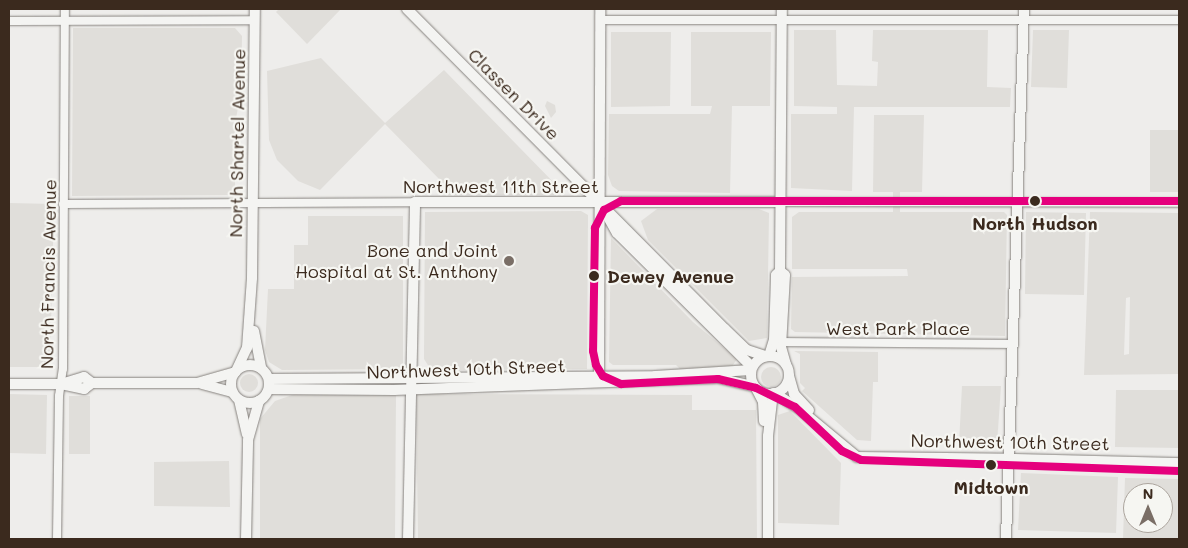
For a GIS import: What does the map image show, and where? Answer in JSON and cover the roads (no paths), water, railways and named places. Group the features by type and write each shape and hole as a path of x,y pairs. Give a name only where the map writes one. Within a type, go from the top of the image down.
{"main road":[{"name":"Northwest 10th Street","path":"1010,459 1179,463"}],"street":[{"name":"North Francis Avenue","path":"57,539 64,204 65,9"},
{"name":"North Shartel Avenue","path":"255,9 252,278 255,348 261,368"},
{"name":"Classen Drive","path":"407,9 748,350 768,356"},
{"path":"599,380 600,9"},
{"path":"600,20 782,14 1024,14 1179,20"},
{"path":"768,436 763,402 755,387 752,368 768,356 774,340 776,275 780,271 782,14"},
{"path":"1006,539 1024,14"},
{"path":"9,21 254,20"},
{"name":"Classen Drive","path":"600,201 617,232 752,368"},
{"name":"Northwest 11th Street","path":"64,204 600,201 1179,203"},
{"path":"408,539 415,202"},
{"name":"Northwest 10th Street","path":"780,271 785,275 781,342 796,396 843,448"},
{"name":"North Shartel Avenue","path":"236,370 247,348 252,278"},
{"name":"West Park Place","path":"781,342 1014,344"},
{"path":"755,387 774,393 786,386 788,370 780,359 768,356"},
{"path":"9,384 61,384 75,378 84,377 92,383 197,383 250,364 261,368 268,384 259,401 248,440 246,539"},
{"name":"Northwest 10th Street","path":"268,384 410,389 599,380 752,368"},
{"path":"236,370 230,382 248,440"},
{"name":"Northwest 10th Street","path":"268,384 412,378 599,380 718,378 755,387"},
{"path":"197,383 235,396 247,403 259,401"},
{"path":"768,539 768,436 774,393"},
{"name":"Northwest 10th Street","path":"774,393 798,408 843,448 858,457 1010,459"}],"place":[{"name":"North Hudson","path":"1035,201"},
{"name":"Bone and Joint Hospital at St. Anthony","path":"509,261"},
{"name":"Dewey Avenue","path":"594,276"},
{"name":"Midtown","path":"991,465"}]}
